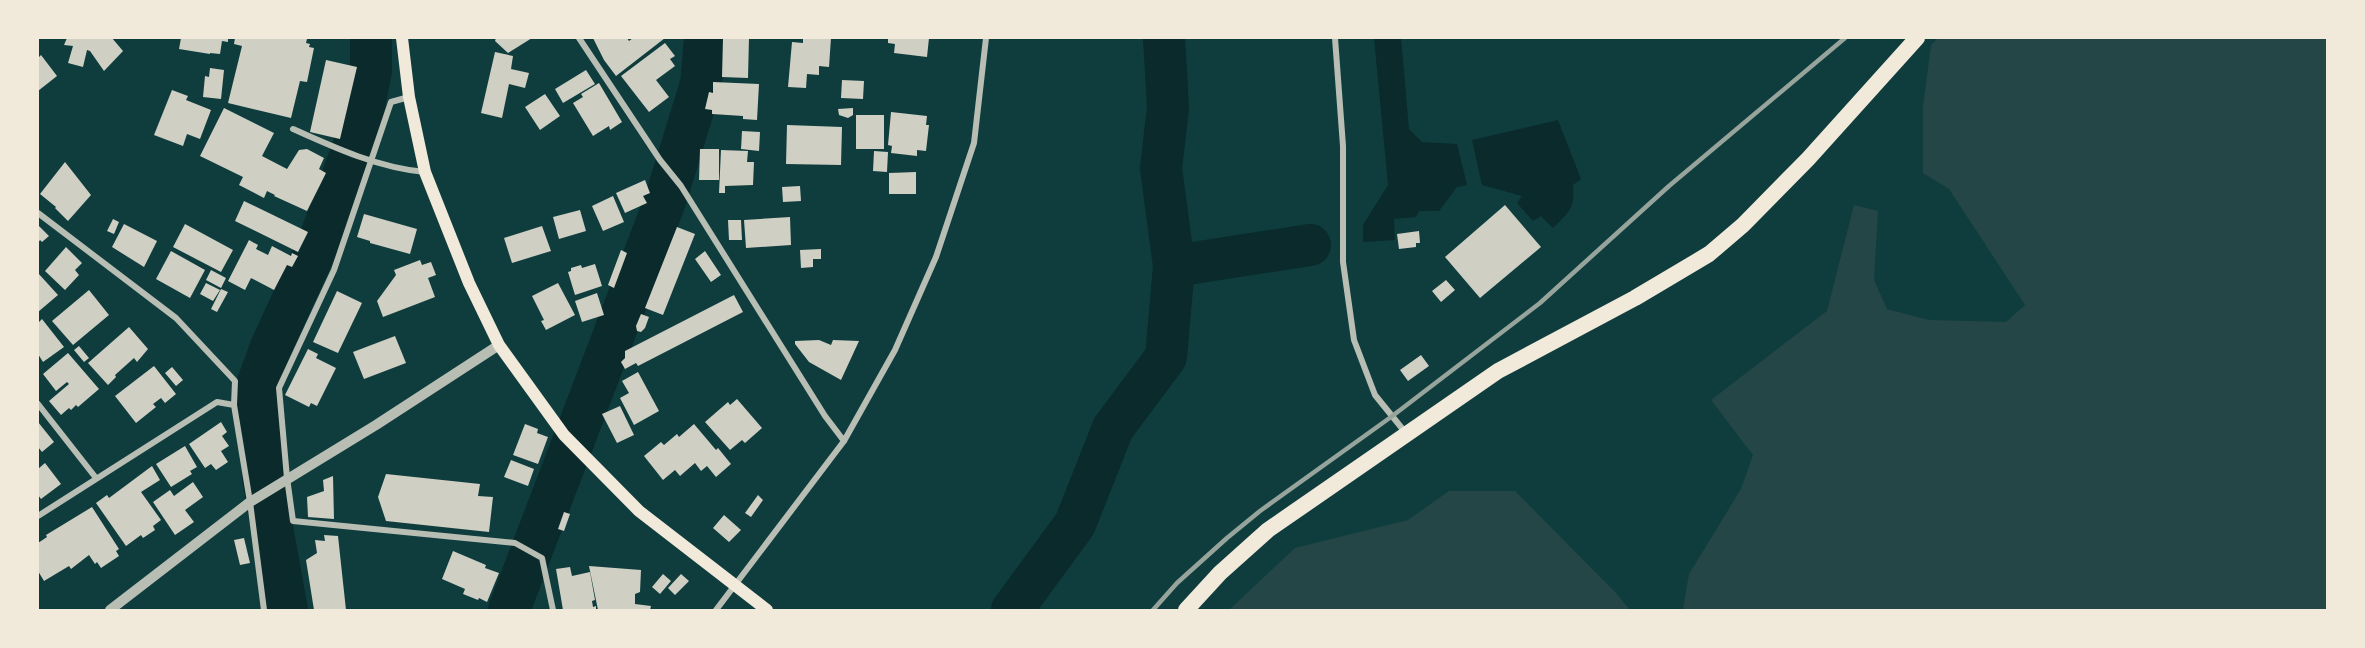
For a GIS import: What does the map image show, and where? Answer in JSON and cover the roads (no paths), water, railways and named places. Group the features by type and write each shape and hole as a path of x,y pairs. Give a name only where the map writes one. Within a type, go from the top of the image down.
{"highway":[{"path":"1186,610 1220,573 1268,530 1498,371 1635,298 1709,254 1743,225 1808,159 1917,38"}],"main road":[{"path":"402,38 409,97 425,172 469,283 499,345 564,435 639,511 766,610"}],"street":[{"path":"579,38 660,160 681,186 825,416 844,441"},
{"path":"716,610 844,441 895,350 936,257 974,143 986,38"},
{"path":"1335,38 1343,146 1343,262 1354,340 1375,395 1408,435"},
{"path":"409,97 391,102 334,270 279,388 286,478 293,521 515,543 542,558 553,610"},
{"path":"293,129 370,160 404,170 425,172"},
{"path":"38,213 176,318 235,381 234,405 264,610"},
{"path":"110,610 250,502 376,425 499,345"},
{"path":"38,516 217,402 234,405"},
{"path":"38,404 96,478"}],"waterway":[{"path":"287,610 263,478 257,385 271,347 317,247 359,131 371,71 371,38"},
{"path":"509,610 665,201 701,84 705,38"},
{"path":"1012,610 1075,524 1113,428 1166,357 1174,266 1161,168 1168,108 1164,38"},
{"path":"1174,266 1310,245"}],"railway":[{"path":"1153,610 1177,583 1260,511 1391,417 1540,303 1669,186 1845,38"}]}
